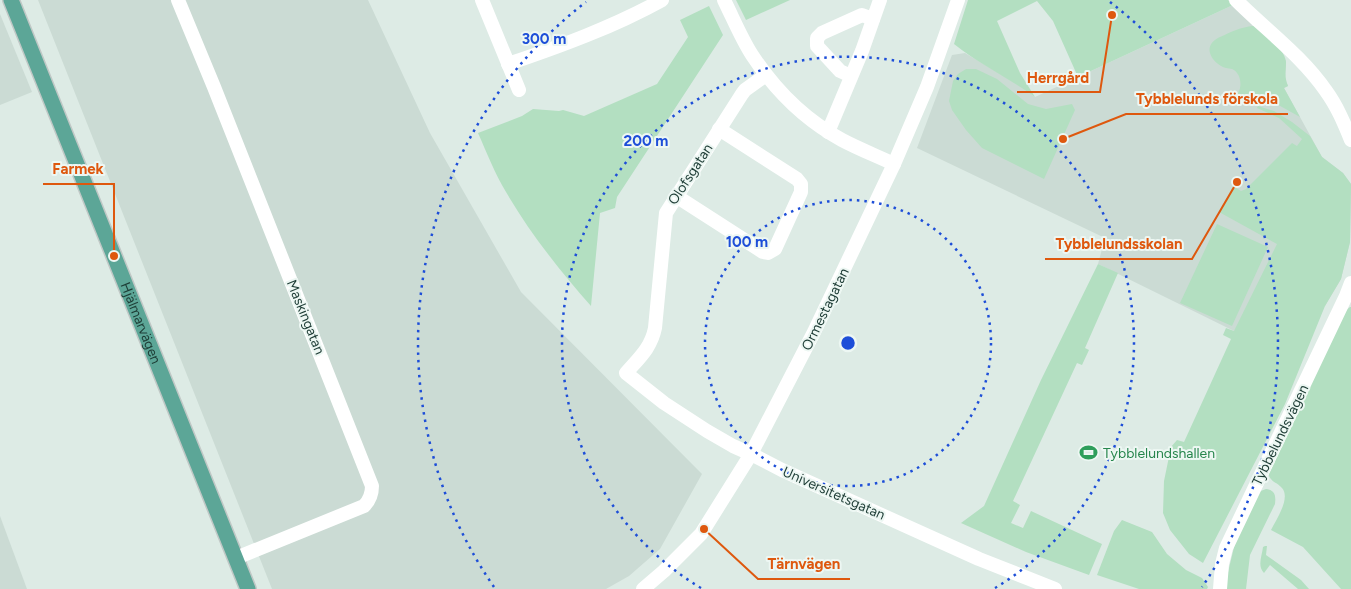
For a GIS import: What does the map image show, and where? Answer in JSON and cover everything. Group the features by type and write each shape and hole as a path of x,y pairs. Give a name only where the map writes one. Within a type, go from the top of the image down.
{"main road":[{"name":"Hjälmarvägen","path":"11,0 248,589"}],"street":[{"name":"Maskingatan","path":"178,0 372,486 369,501 364,506 236,558"},
{"path":"482,0 519,90"},
{"path":"508,64 592,34 634,16 662,0"},
{"path":"724,0 750,53 787,100 828,132 843,141 894,164"},
{"path":"828,132 862,51 880,0"},
{"name":"Ormestagatan","path":"643,589 701,534 751,454 816,328 894,164 927,87 958,0"},
{"path":"1236,0 1305,65 1316,78 1336,106 1351,140"},
{"path":"852,76 840,71 820,50 816,44 817,38 822,33 862,15 873,18"},
{"name":"Olofsgatan","path":"626,373 645,352 653,338 667,210 745,90 766,75"},
{"path":"676,196 763,252 768,253 775,249 801,192 801,184 797,179 719,129"},
{"name":"Tybbelundsvägen","path":"1220,589 1222,564 1226,548 1349,292"},
{"name":"Universitetsgatan","path":"626,373 689,420 733,446 979,559 1055,589"}],"shaded area":[{"path":"38,0 368,0 430,133 521,292 702,474 660,549 629,576 606,589 272,589"},
{"path":"1233,5 1253,26 1256,26 1286,61 1285,79 1288,86 1284,88 1322,157 1343,173 1351,184 1350,242 1341,279 1325,306 1234,331 1098,264 1105,238 917,148 952,55 965,53 1035,97"},
{"path":"0,14 32,92 0,105"},
{"path":"0,516 27,589 0,589"}],"green space":[{"path":"736,0 790,0 746,20"},
{"path":"968,0 1228,0 1233,5 1078,77 1053,21 1037,1 997,21 1020,73 1035,97 954,44"},
{"path":"709,6 723,35 617,197 615,208 600,213 591,306 546,251 515,207 498,178 478,133 522,116 533,109 563,110 584,116 657,84 688,37 680,20"},
{"path":"1256,26 1270,38 1285,57 1288,86 1284,88 1300,117 1273,102 1248,100 1226,102 1240,90 1240,79 1235,71 1222,67 1213,59 1210,47 1220,37"},
{"path":"966,69 976,69 997,79 1028,104 1046,109 1072,104 1075,110 1044,179 982,148 966,130 952,110 949,101 953,81 958,74"},
{"path":"1258,106 1274,111 1310,136 1322,157 1343,173 1351,184 1350,242 1341,279 1325,306 1285,404 1203,563 1189,554 1170,530 1163,513 1164,481 1171,447 1177,440 1184,442 1231,339 1223,335 1226,328 1234,331 1277,244 1219,212 1233,186 1241,191 1246,189 1292,143 1297,146 1302,139 1279,118 1257,108"},
{"path":"1217,224 1268,247 1232,326 1180,303"},
{"path":"1098,264 1118,273 1085,348 1089,350 1082,365 1077,363 1013,501 1020,505 1011,523 1023,528 1031,511 1102,544 1089,575 1026,552 961,523 984,506 1041,380"},
{"path":"1350,307 1351,589 1341,589 1303,547 1271,530 1282,509 1285,497 1282,488 1272,480 1268,473 1345,311"},
{"path":"1266,489 1274,493 1275,504 1250,555 1246,589 1224,589 1235,543 1258,492"},
{"path":"1122,520 1152,532 1167,554 1186,570 1202,578 1208,587 1207,589 1139,589 1097,575 1114,531"},
{"path":"1267,546 1266,555 1301,580 1309,589 1298,589 1270,565 1264,573 1260,564 1263,547"}],"place":[{"name":"Herrgård","path":"1112,15"},
{"name":"Tybblelunds förskola","path":"1063,139"},
{"name":"Tybblelundsskolan","path":"1237,182"},
{"name":"Farmek","path":"114,256"},
{"name":"Tybblelundshallen","path":"1089,453"},
{"name":"Tärnvägen","path":"704,529"}]}
